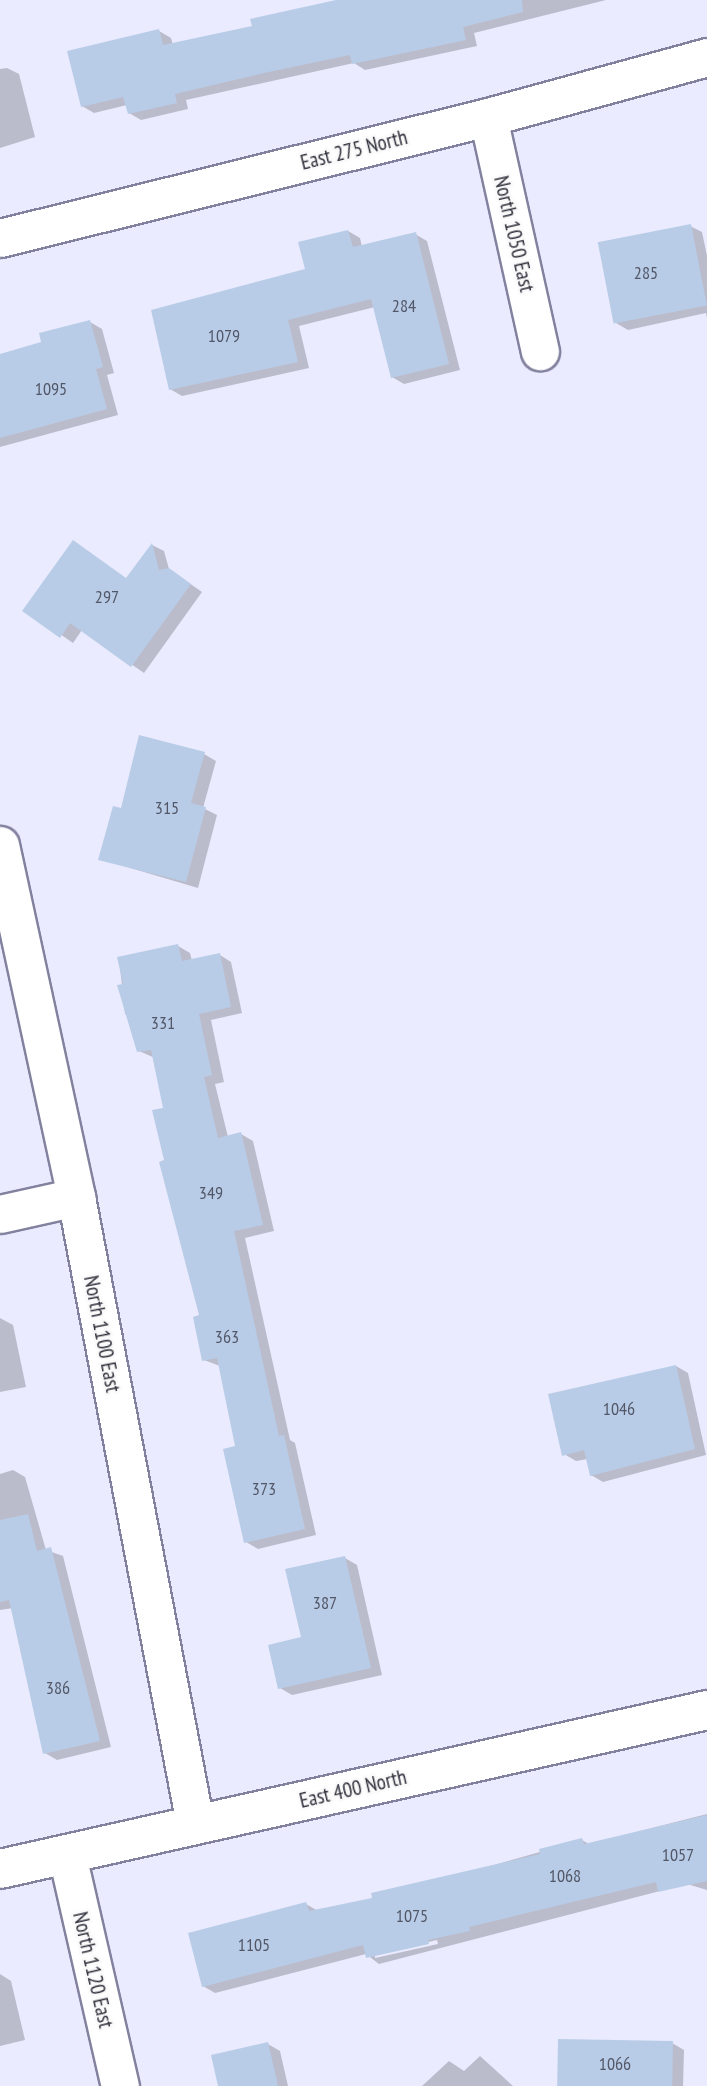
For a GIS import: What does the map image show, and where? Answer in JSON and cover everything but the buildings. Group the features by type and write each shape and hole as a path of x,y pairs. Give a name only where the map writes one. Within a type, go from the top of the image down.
{"street":[{"name":"East 275 North","path":"0,238 488,117 707,57"},
{"name":"North 1050 East","path":"488,117 540,352"},
{"name":"North 1100 East","path":"0,845 76,1197 195,1824"},
{"path":"0,1214 76,1197"},
{"name":"East 400 North","path":"0,1869 707,1710"},
{"name":"North 1120 East","path":"67,1855 120,2086"}]}
